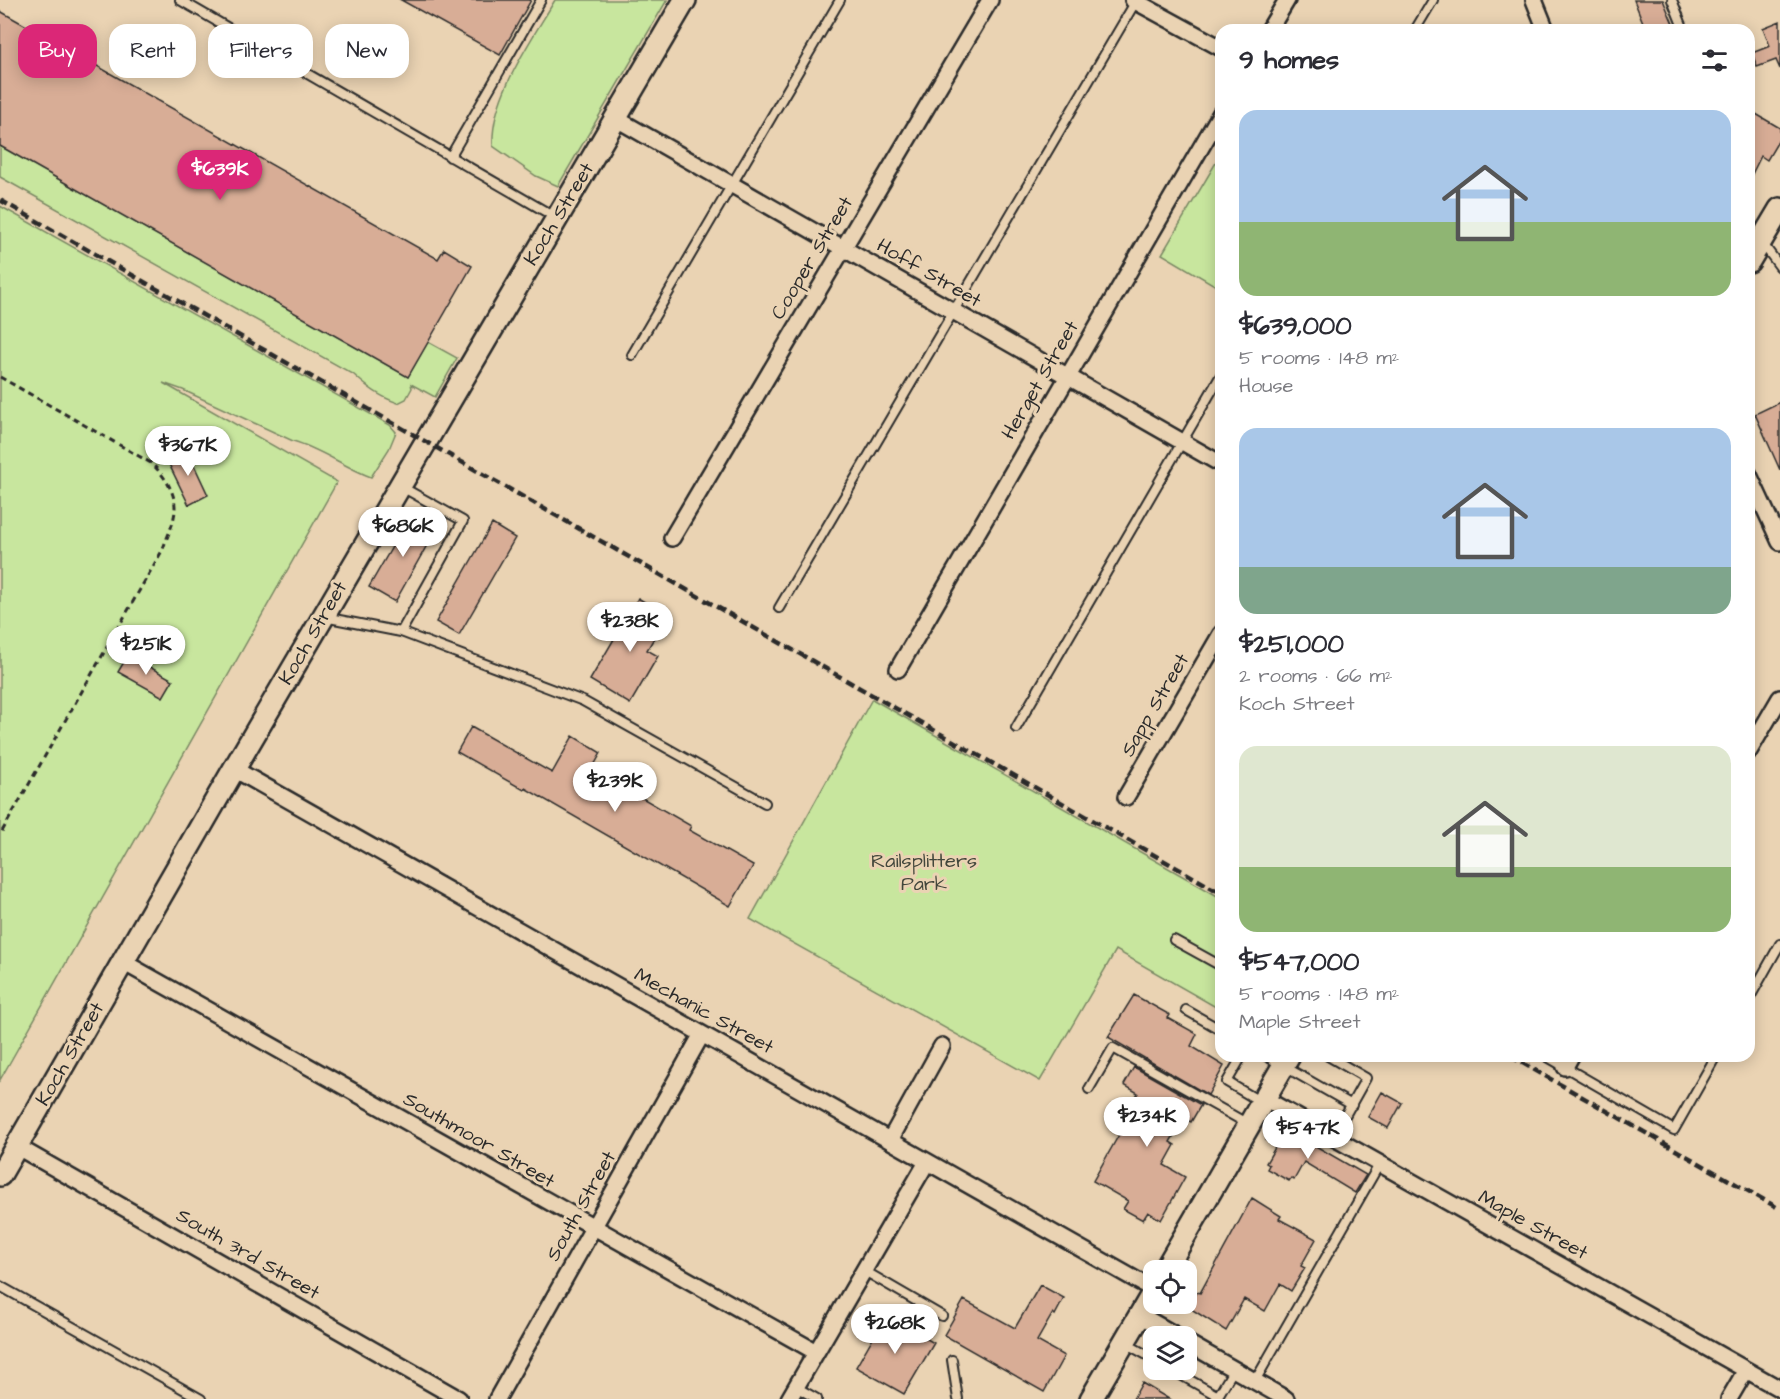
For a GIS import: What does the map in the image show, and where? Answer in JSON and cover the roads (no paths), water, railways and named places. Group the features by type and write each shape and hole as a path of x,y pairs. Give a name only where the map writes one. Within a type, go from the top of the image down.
{"street":[{"name":"Koch Street","path":"0,1175 234,769 685,0"},
{"name":"Cooper Street","path":"672,538 990,0"},
{"path":"1273,24 1287,0"},
{"path":"1534,0 1544,24"},
{"path":"1135,1 1215,45"},
{"name":"Hoff Street","path":"615,118 1215,461"},
{"name":"Herget Street","path":"898,669 1215,122"},
{"path":"1755,251 1780,208"},
{"path":"1755,488 1780,542"},
{"name":"Sapp Street","path":"1126,797 1215,644"},
{"path":"1755,741 1780,698"},
{"name":"Mechanic Street","path":"234,769 1143,1285"},
{"name":"Southmoor Street","path":"123,962 816,1352"},
{"name":"South Street","path":"497,1399 702,1034"},
{"path":"890,1140 942,1046"},
{"path":"1171,1260 1264,1100 1279,1062"},
{"name":"Maple Street","path":"1264,1100 1780,1389"},
{"name":"South 3rd Street","path":"16,1146 459,1399"},
{"path":"793,1393 927,1162"},
{"path":"1091,1399 1143,1310"},
{"path":"1140,1315 1159,1326"},
{"path":"1197,1348 1286,1399"},
{"path":"1729,1399 1746,1370"}],"lane":[{"path":"180,0 556,218"},
{"path":"450,157 541,0"},
{"path":"632,355 840,0"},
{"path":"1419,24 1433,0"},
{"path":"1672,0 1682,24"},
{"path":"779,608 1135,1"},
{"path":"1761,241 1780,267"},
{"path":"1016,728 1215,385"},
{"path":"400,485 463,521 400,632"},
{"path":"1755,499 1758,494"},
{"path":"323,617 400,632 583,701 765,803"},
{"path":"1174,940 1215,963"},
{"path":"1755,989 1780,945"},
{"path":"1186,1010 1215,1027"},
{"path":"1089,1089 1113,1048 1249,1125"},
{"path":"1239,1062 1227,1082 1264,1100"},
{"path":"1285,1062 1352,1105"},
{"path":"1333,1137 1366,1078 1338,1062"},
{"path":"1568,1062 1674,1130 1713,1062"},
{"path":"1255,1381 1380,1163"},
{"path":"864,1270 942,1316"},
{"path":"0,1286 201,1399"},
{"path":"1124,1342 1143,1353"},
{"path":"952,1360 958,1399"},
{"path":"1190,1380 1218,1396 1234,1369"},
{"path":"793,1393 817,1399"}],"railway":[{"path":"0,200 1215,890"},
{"path":"1521,1062 1780,1209"}],"park label":[{"name":"Railsplitters Park","path":"924,872"}]}
